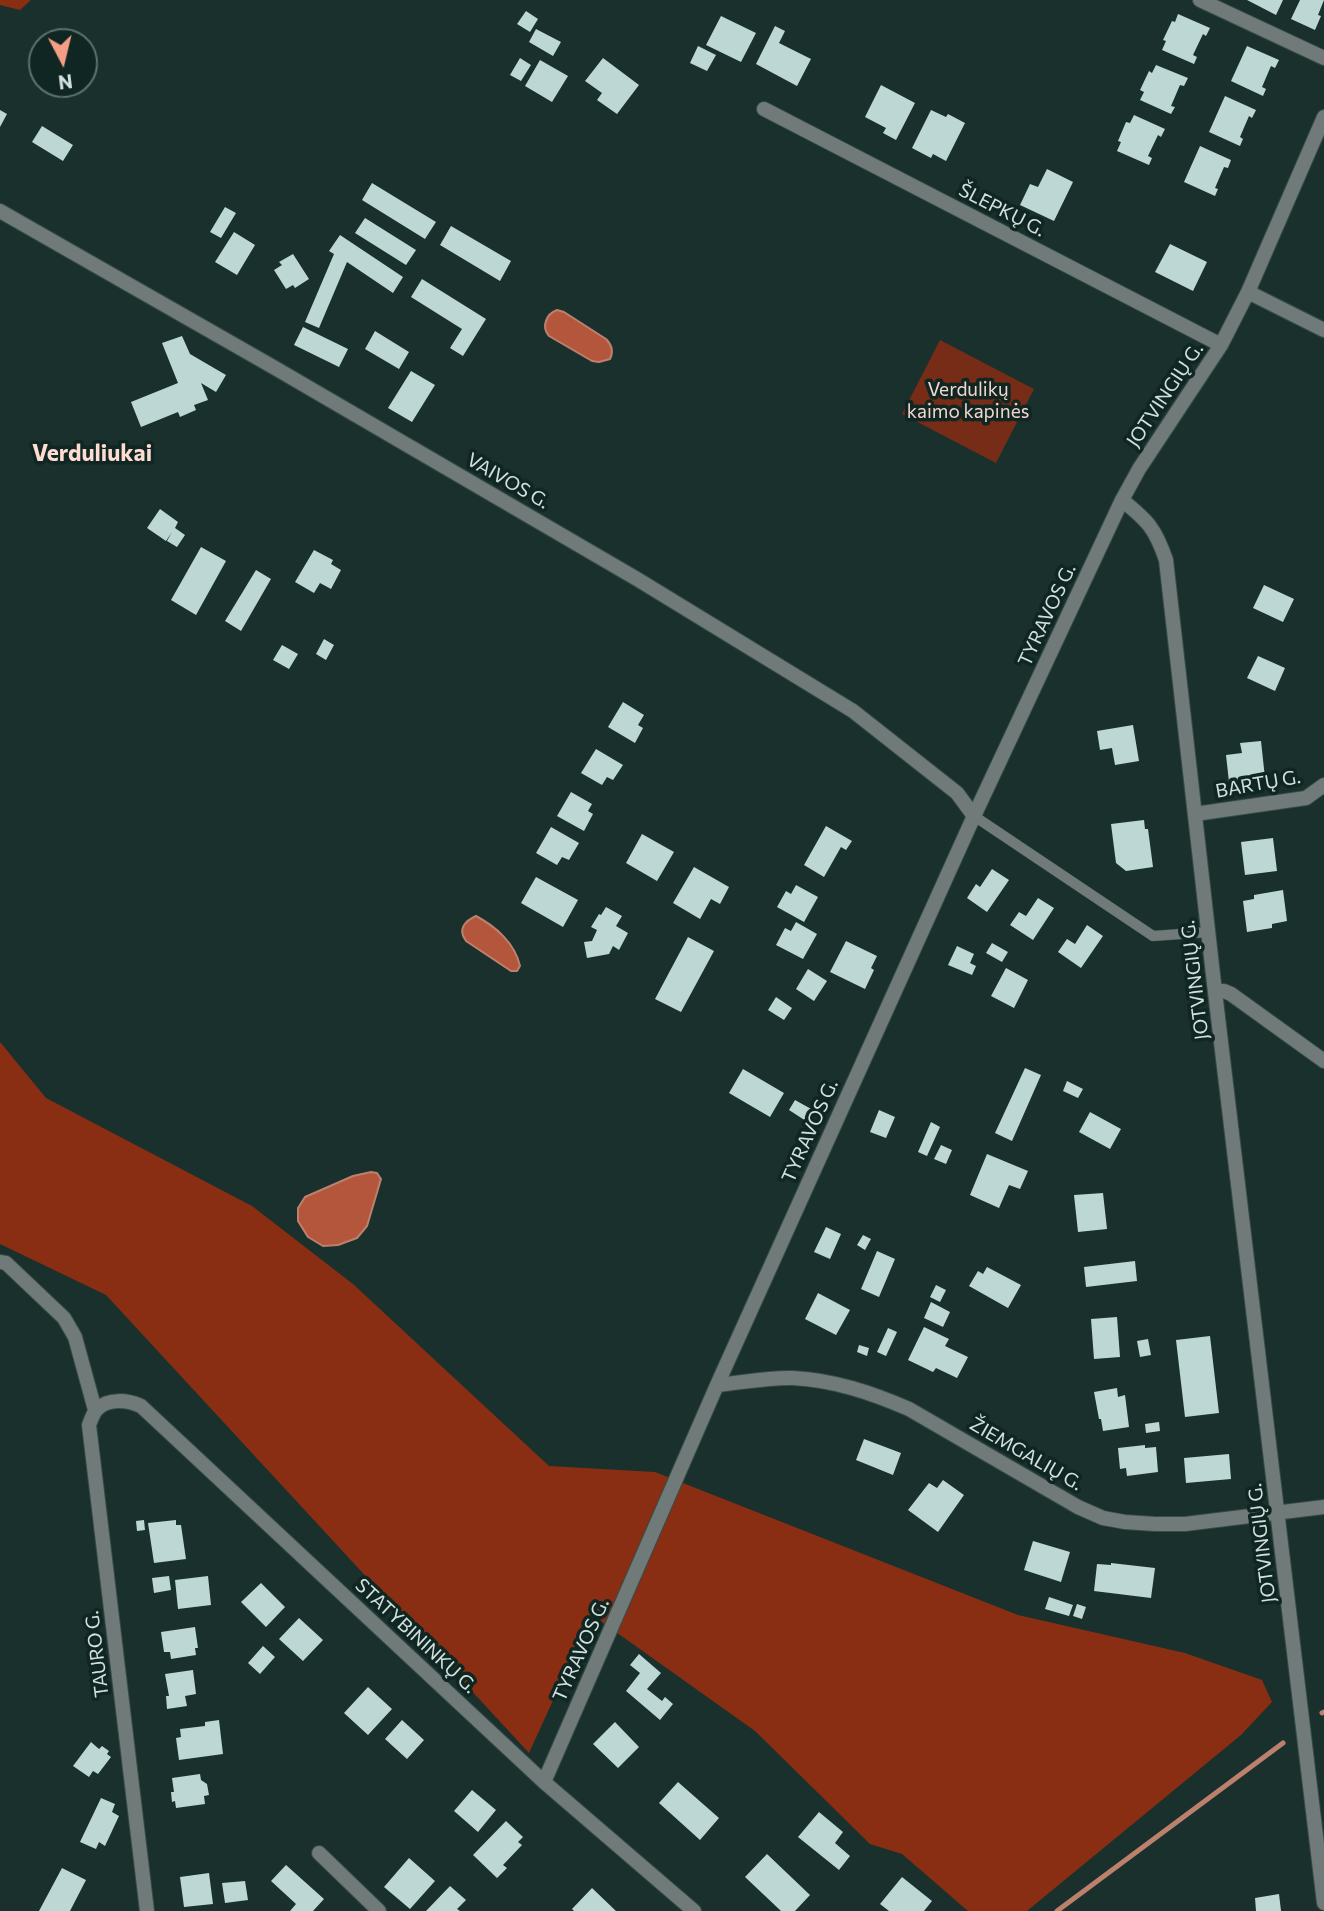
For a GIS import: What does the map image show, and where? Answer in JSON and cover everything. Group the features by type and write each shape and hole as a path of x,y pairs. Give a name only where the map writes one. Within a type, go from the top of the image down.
{"street":[{"path":"1199,0 1324,58"},
{"name":"ŠLEPKŲ G.","path":"764,109 1221,345"},
{"name":"JOTVINGIŲ G.","path":"1324,117 1248,292 1221,345 1139,469 1122,500 1146,519 1159,540 1166,560 1324,1903"},
{"name":"VAIVOS G.","path":"0,211 637,579 853,711 957,793 974,816"},
{"path":"1248,292 1324,330"},
{"name":"TYRAVOS G.","path":"544,1782 717,1385 974,816 1122,500"},
{"name":"BARTŲ G.","path":"1195,814 1306,798 1324,785"},
{"path":"1216,992 1231,994 1324,1061"},
{"path":"0,1262 6,1264 64,1318 75,1336 95,1410"},
{"name":"ŽIEMGALIŲ G.","path":"717,1385 791,1378 849,1387 881,1397 909,1409 1078,1507 1103,1518 1145,1524 1185,1524 1324,1507"},
{"name":"STATYBININKŲ G.","path":"95,1410 110,1402 128,1401 141,1406 544,1782 694,1911"},
{"name":"TAURO G.","path":"95,1410 89,1425 147,1911"},
{"path":"319,1853 379,1911"}],"lane":[{"path":"974,816 1153,936 1209,932"}],"green space":[{"name":"Verdulikų kaimo kapinės","path":"940,340 1034,389 996,463 902,414"}],"shaded area":[{"path":"0,0 31,0 20,10 0,5"},
{"path":"557,310 606,339 612,348 610,359 592,361 549,336 545,329 546,321 550,314"},
{"path":"476,916 497,930 509,943 520,966 517,971 511,971 463,937 462,929"},
{"path":"0,1042 46,1098 252,1206 353,1284 549,1466 655,1472 1018,1615 1185,1653 1262,1680 1272,1702 1241,1735 1027,1911 968,1911 902,1854 870,1844 755,1731 592,1615 529,1753 106,1295 0,1244"},
{"path":"377,1173 381,1179 367,1226 357,1238 338,1245 323,1246 308,1237 298,1221 298,1208 305,1197 353,1176"}],"building":[{"path":"1247,0 1283,0 1276,15"},
{"path":"1300,0 1324,0 1315,30 1291,19"},
{"path":"526,11 538,19 530,32 517,24"},
{"path":"1178,14 1210,28 1206,36 1203,34 1193,55 1197,57 1194,64 1162,50 1166,41 1163,40"},
{"path":"721,16 756,33 741,62 706,45"},
{"path":"775,26 785,31 779,43 811,59 797,86 756,64"},
{"path":"536,29 561,42 553,56 529,42"},
{"path":"698,46 716,55 707,71 690,63"},
{"path":"1247,46 1279,60 1275,68 1271,66 1262,87 1266,89 1263,96 1231,81"},
{"path":"520,58 531,65 521,81 510,75"},
{"path":"603,58 639,85 617,114 597,100 602,93 585,81"},
{"path":"540,60 568,76 552,102 525,86"},
{"path":"1156,65 1188,78 1184,86 1180,85 1171,106 1175,107 1171,114 1140,100 1144,92 1140,90 1149,71 1152,73"},
{"path":"881,85 915,103 896,140 883,133 886,128 865,117"},
{"path":"1225,96 1256,110 1252,118 1249,116 1240,137 1243,139 1240,146 1209,132"},
{"path":"0,110 7,114 0,127"},
{"path":"931,110 946,117 948,114 965,123 946,161 933,154 931,158 912,148"},
{"path":"1134,115 1165,129 1161,137 1158,135 1148,156 1152,158 1149,165 1117,151 1126,122 1130,123"},
{"path":"42,126 73,145 63,161 32,142"},
{"path":"1200,146 1231,160 1228,168 1224,167 1215,188 1218,189 1215,196 1184,182"},
{"path":"1047,169 1073,182 1054,221 1020,205 1030,184 1038,187"},
{"path":"372,183 436,222 425,239 362,200"},
{"path":"225,207 236,213 221,238 210,232"},
{"path":"365,218 416,250 406,265 355,233"},
{"path":"451,226 511,261 500,281 440,245"},
{"path":"234,232 255,245 237,275 215,262"},
{"path":"340,235 403,277 393,293 347,262 319,328 305,322 334,254 329,251"},
{"path":"1170,244 1207,262 1193,291 1155,272"},
{"path":"293,254 309,279 295,288 293,285 286,289 274,270 282,265 279,262"},
{"path":"422,279 486,319 463,356 450,348 462,329 411,297"},
{"path":"303,327 348,349 339,367 294,345"},
{"path":"375,331 409,352 399,369 365,349"},
{"path":"182,336 190,354 226,375 216,392 201,383 208,400 194,405 196,410 180,417 178,412 141,427 131,402 178,383 162,343"},
{"path":"411,371 435,385 412,422 388,408"},
{"path":"160,509 178,522 175,528 185,535 177,547 167,541 172,532 166,541 147,528"},
{"path":"201,547 226,561 196,615 171,600"},
{"path":"314,550 333,560 331,564 341,570 331,589 320,583 314,593 295,582"},
{"path":"256,570 271,579 241,631 225,621"},
{"path":"1264,585 1294,599 1283,622 1253,608"},
{"path":"324,639 334,645 326,660 316,654"},
{"path":"282,645 298,654 289,669 273,660"},
{"path":"1258,656 1285,668 1275,691 1247,678"},
{"path":"623,702 644,715 638,725 643,728 635,743 608,727"},
{"path":"1133,725 1139,761 1115,765 1112,748 1100,750 1097,731"},
{"path":"1261,741 1265,778 1229,782 1226,755 1242,753 1240,743"},
{"path":"596,749 623,765 613,780 607,777 602,785 581,773"},
{"path":"571,792 592,804 588,811 593,814 584,831 557,816"},
{"path":"1144,820 1145,829 1148,829 1153,867 1126,871 1116,863 1111,824"},
{"path":"826,826 852,841 846,850 841,847 824,877 804,865"},
{"path":"551,827 579,843 569,860 562,857 557,865 536,853"},
{"path":"642,834 674,852 657,881 626,863"},
{"path":"1273,838 1277,871 1245,875 1241,842"},
{"path":"694,867 729,887 720,904 711,899 700,919 673,903"},
{"path":"992,869 1009,880 987,912 967,898 976,884 980,887"},
{"path":"536,877 578,900 563,927 521,903"},
{"path":"796,885 818,897 804,922 777,907 786,891 791,894"},
{"path":"1283,890 1287,921 1272,924 1272,928 1247,932 1243,901 1254,899 1254,895"},
{"path":"1038,898 1054,908 1033,940 1010,925 1019,912 1026,916"},
{"path":"606,907 622,916 616,926 628,933 619,950 613,946 609,954 587,958 584,942 592,941 597,930 591,927"},
{"path":"796,922 817,934 803,959 776,945 785,928 791,931"},
{"path":"1087,925 1103,936 1081,968 1058,952 1067,939 1075,944"},
{"path":"688,937 714,951 681,1012 655,999"},
{"path":"846,941 877,956 865,989 830,972"},
{"path":"992,943 1008,952 1002,962 986,953"},
{"path":"957,946 974,954 970,963 976,966 972,975 948,965"},
{"path":"1006,968 1028,980 1014,1008 991,996"},
{"path":"808,969 827,981 814,1001 796,989"},
{"path":"776,997 792,1008 784,1020 768,1010"},
{"path":"1025,1068 1041,1075 1012,1141 995,1133"},
{"path":"743,1069 784,1093 770,1117 729,1093"},
{"path":"1067,1081 1083,1089 1078,1098 1063,1091"},
{"path":"795,1100 813,1110 806,1121 789,1110"},
{"path":"879,1110 895,1117 886,1138 870,1132"},
{"path":"1090,1112 1121,1129 1110,1149 1079,1132"},
{"path":"931,1122 940,1127 927,1156 918,1152"},
{"path":"941,1145 952,1150 946,1164 934,1159"},
{"path":"987,1154 1028,1171 1020,1189 1009,1185 999,1208 970,1195"},
{"path":"1103,1193 1107,1229 1078,1232 1074,1195"},
{"path":"826,1227 841,1234 830,1259 814,1252"},
{"path":"863,1235 871,1239 865,1250 857,1245"},
{"path":"877,1251 895,1259 879,1297 861,1289"},
{"path":"1135,1261 1137,1281 1086,1287 1084,1267"},
{"path":"987,1267 1021,1285 1008,1308 969,1286 978,1271 983,1274"},
{"path":"936,1285 946,1290 940,1302 930,1297"},
{"path":"818,1293 850,1310 836,1335 805,1319"},
{"path":"931,1302 950,1312 943,1327 924,1318"},
{"path":"1117,1317 1120,1357 1094,1359 1091,1319"},
{"path":"924,1327 949,1339 945,1346 968,1357 957,1378 936,1368 933,1372 908,1360"},
{"path":"888,1328 897,1332 886,1356 877,1352"},
{"path":"1210,1336 1219,1413 1185,1417 1176,1340"},
{"path":"1148,1339 1151,1355 1140,1357 1137,1341"},
{"path":"859,1345 869,1348 867,1356 857,1352"},
{"path":"1117,1388 1118,1397 1125,1395 1129,1427 1103,1431 1094,1392"},
{"path":"1159,1422 1160,1431 1146,1433 1145,1424"},
{"path":"864,1439 901,1453 893,1475 856,1460"},
{"path":"1145,1445 1145,1448 1156,1447 1158,1472 1127,1476 1126,1468 1120,1469 1118,1448"},
{"path":"1229,1454 1231,1479 1186,1483 1184,1458"},
{"path":"943,1480 964,1495 938,1532 908,1510 929,1483 937,1488"},
{"path":"144,1520 145,1530 137,1531 136,1521"},
{"path":"176,1520 176,1525 181,1525 186,1559 154,1563 148,1523"},
{"path":"1033,1541 1070,1552 1061,1582 1024,1570"},
{"path":"1097,1564 1155,1568 1151,1598 1094,1591"},
{"path":"169,1576 171,1590 154,1593 152,1578"},
{"path":"208,1576 211,1605 178,1609 175,1580"},
{"path":"261,1583 285,1607 266,1627 241,1602"},
{"path":"1049,1597 1073,1605 1069,1616 1045,1609"},
{"path":"1077,1604 1086,1607 1082,1619 1073,1616"},
{"path":"299,1618 323,1640 303,1661 279,1639"},
{"path":"195,1627 198,1648 195,1648 196,1655 171,1659 170,1652 164,1652 161,1632"},
{"path":"263,1646 275,1657 260,1674 248,1663"},
{"path":"639,1654 661,1673 647,1689 662,1701 665,1697 673,1704 660,1720 626,1691 640,1673 630,1665"},
{"path":"193,1670 196,1694 185,1696 187,1706 167,1709 166,1696 169,1696 165,1674"},
{"path":"368,1687 392,1709 368,1735 344,1713"},
{"path":"219,1720 223,1754 179,1760 176,1738 181,1737 180,1729 205,1726 205,1722"},
{"path":"402,1720 424,1740 407,1759 385,1739"},
{"path":"615,1722 639,1747 618,1768 593,1744"},
{"path":"91,1742 99,1749 102,1746 109,1751 107,1754 111,1757 98,1774 93,1771 89,1777 73,1766"},
{"path":"200,1774 201,1780 207,1784 209,1795 204,1796 205,1804 176,1808 175,1801 172,1802 172,1778"},
{"path":"678,1782 719,1818 700,1840 659,1803"},
{"path":"472,1790 496,1810 478,1832 454,1811"},
{"path":"101,1798 115,1804 112,1812 119,1816 105,1846 99,1842 96,1849 80,1842"},
{"path":"819,1812 843,1832 835,1843 850,1856 839,1870 798,1837"},
{"path":"506,1821 523,1837 518,1842 522,1845 503,1865 507,1868 497,1878 473,1855"},
{"path":"767,1854 810,1895 795,1911 781,1911 745,1877"},
{"path":"409,1858 435,1881 410,1909 384,1887"},
{"path":"286,1865 324,1899 313,1911 290,1911 296,1904 271,1881"},
{"path":"62,1868 86,1880 70,1911 39,1911"},
{"path":"209,1873 213,1904 184,1907 180,1877"},
{"path":"902,1877 932,1901 924,1911 889,1911 880,1904"},
{"path":"245,1881 248,1900 225,1903 222,1883"},
{"path":"450,1886 466,1900 457,1909 460,1911 426,1911"},
{"path":"592,1888 616,1911 574,1911 572,1909"},
{"path":"1279,1894 1281,1911 1256,1911 1255,1898"}],"waterway":[{"path":"1057,1911 1283,1743"}],"district":[{"name":"Verduliukai","path":"92,453"}]}
